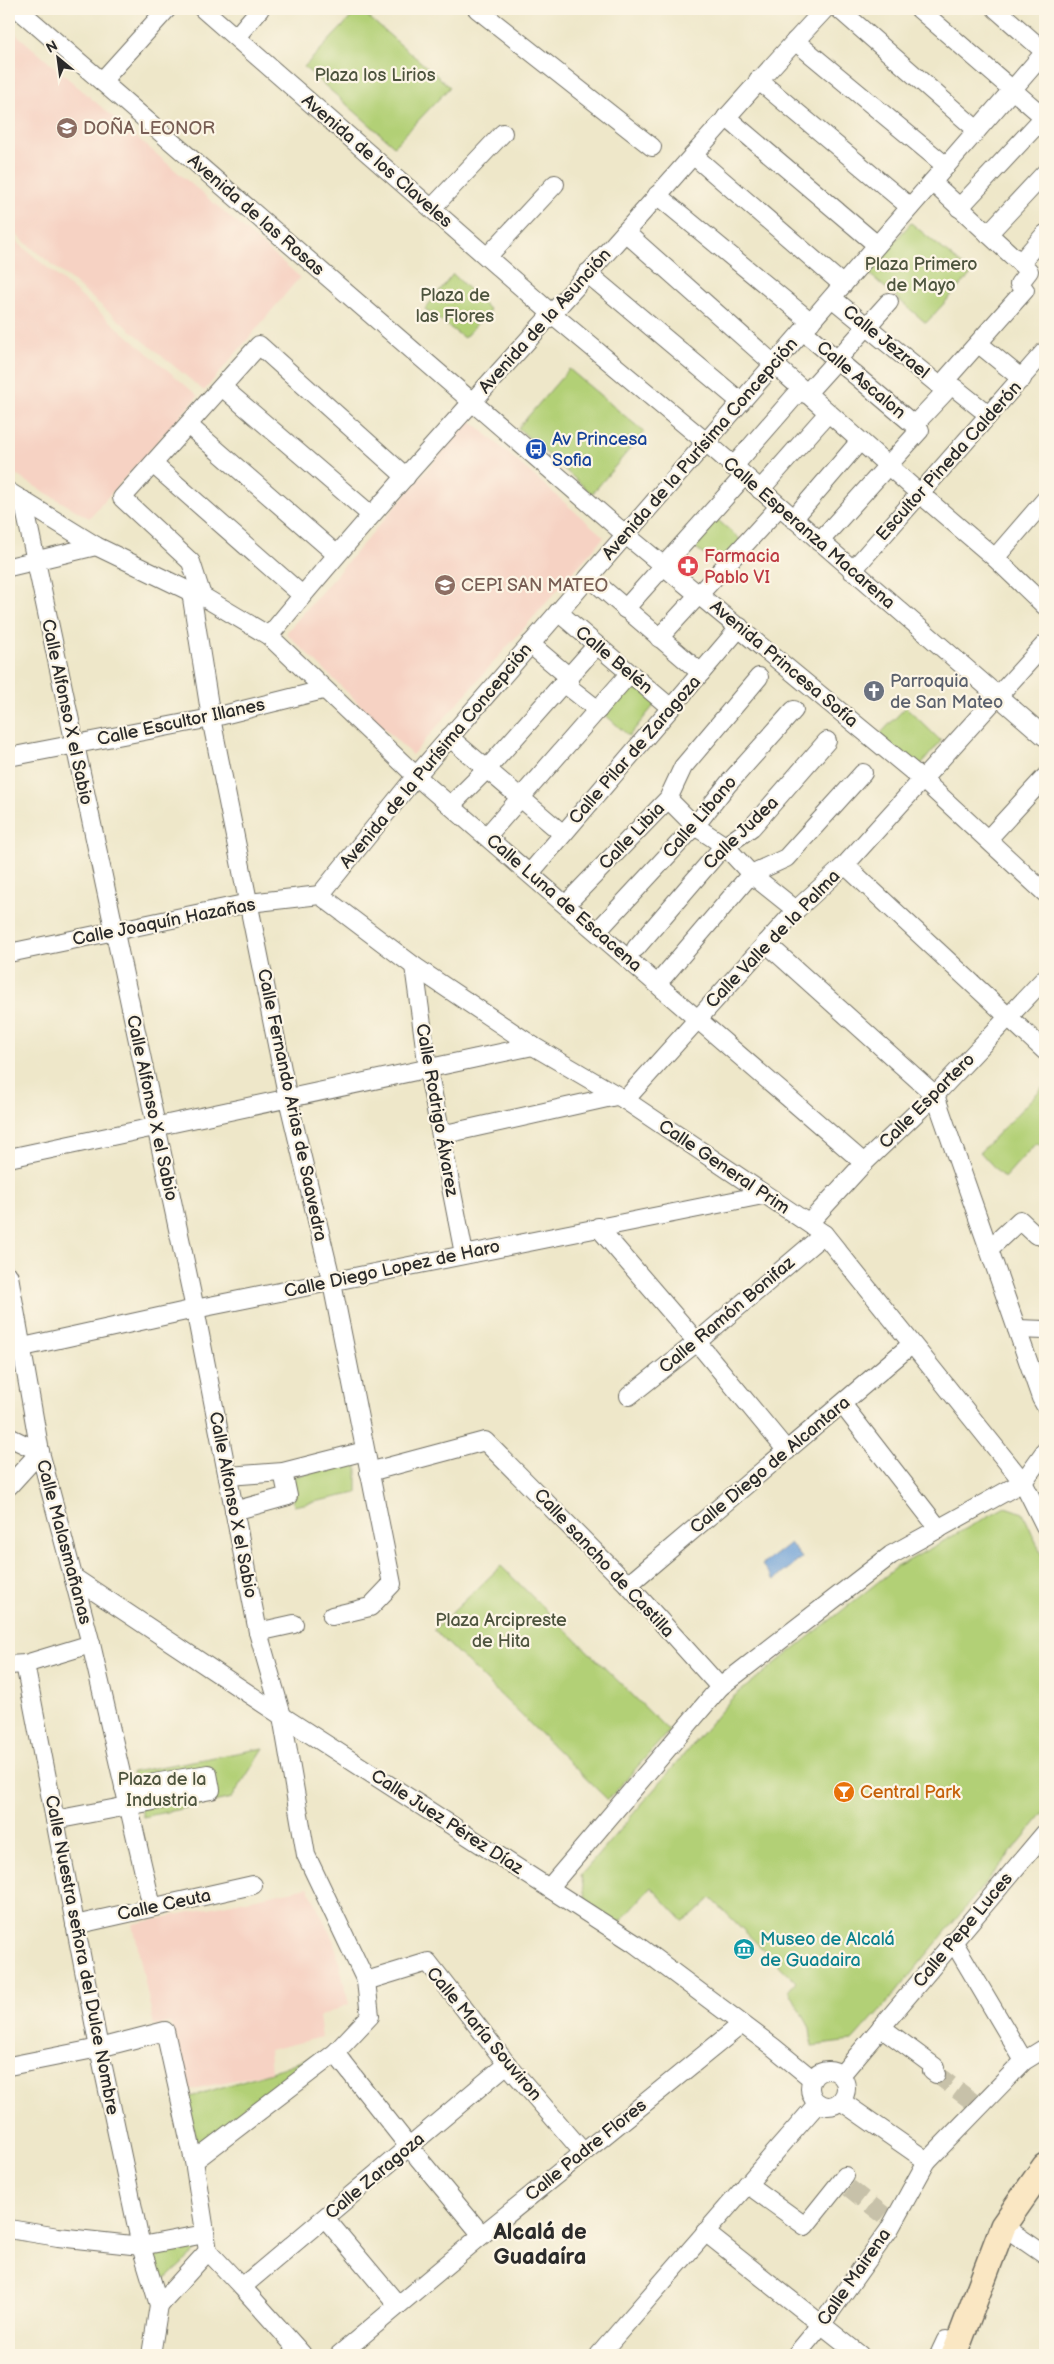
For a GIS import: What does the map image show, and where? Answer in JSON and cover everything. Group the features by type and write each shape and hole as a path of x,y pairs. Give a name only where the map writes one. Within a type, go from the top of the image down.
{"main road":[{"path":"946,2350 1004,2226 1045,2166"}],"street":[{"name":"Avenida de las Rosas","path":"18,9 472,402"},
{"path":"102,81 167,9"},
{"name":"Avenida de los Claveles","path":"203,9 551,313"},
{"path":"236,37 260,9"},
{"path":"477,9 652,146"},
{"name":"Avenida de la Asunción","path":"269,636 336,554 625,232 758,80 825,9"},
{"path":"839,9 978,130"},
{"path":"919,9 1014,88 1045,117 959,208"},
{"path":"996,9 1045,52"},
{"path":"795,41 946,166"},
{"name":"Avenida de la Purísima Concepción","path":"320,895 449,737 1045,52"},
{"path":"758,80 910,207"},
{"path":"726,117 877,245"},
{"path":"432,208 503,133"},
{"name":"Calle Jezrael","path":"693,155 837,291 866,327 940,386 956,388 980,408"},
{"path":"988,234 1045,173"},
{"path":"819,542 886,465 945,392 940,386 1025,290 1019,284 1029,271 932,182"},
{"path":"487,257 555,184"},
{"name":"Calle Ascalon","path":"657,195 807,326 838,359 917,427"},
{"path":"625,232 886,465 995,558 1045,606"},
{"path":"1020,263 1045,234"},
{"path":"587,273 741,402"},
{"path":"625,609 664,566 738,471 804,391 838,359 889,302"},
{"name":"Calle Esperanza Macarena","path":"551,313 706,442 1045,737"},
{"path":"978,344 1022,378"},
{"path":"302,595 153,464 259,345 406,477"},
{"name":"Escultor Pineda Calderón","path":"852,571 1044,353"},
{"path":"222,387 371,515"},
{"name":"Avenida Princesa Sofía","path":"472,402 626,535 922,778 1045,893"},
{"path":"760,490 828,413"},
{"path":"188,425 336,554"},
{"path":"793,519 860,441"},
{"name":"Calle Fernando Arias de Saavedra","path":"153,464 122,498 191,562 211,718 288,1098 332,1283 392,1584 370,1607 332,1616"},
{"name":"Calle Luna de Escacena","path":"16,496 96,546 196,594 269,636 323,690 416,776 864,1164"},
{"name":"Calle Alfonso X el Sabio","path":"16,496 35,562 115,931 195,1309 258,1632 282,1716 306,1855 366,1980 370,2016 335,2052"},
{"path":"995,558 1045,500"},
{"path":"659,638 779,507"},
{"path":"9,567 96,546"},
{"path":"589,577 701,673"},
{"name":"Calle Belén","path":"558,612 671,708"},
{"name":"Calle Pilar de Zaragoza","path":"530,873 740,627"},
{"path":"530,644 568,676 570,688 598,710"},
{"name":"Calle Valle de la Palma","path":"620,1098 697,1019 796,910 846,865 922,778 1045,644"},
{"path":"451,805 487,769 596,646"},
{"path":"487,836 522,799 629,674"},
{"name":"Calle Libia","path":"573,898 668,799 683,766 759,677"},
{"name":"Calle Escultor Illanes","path":"9,758 211,718 323,690"},
{"name":"Calle Libano","path":"604,924 695,826 728,784 794,710"},
{"path":"449,737 563,834"},
{"name":"Calle Judea","path":"636,948 725,846 752,827 827,741"},
{"path":"664,976 751,874 786,858 863,773"},
{"path":"988,839 1045,777"},
{"path":"668,799 695,826 725,846 751,874 796,910"},
{"path":"846,865 1010,1016 1045,1051"},
{"name":"Calle Joaquín Hazañas","path":"9,954 248,903 320,895"},
{"name":"Calle General Prim","path":"320,895 414,966 533,1046 620,1098 762,1195 824,1234 1023,1482 1045,1526"},
{"path":"766,943 935,1095 1045,1405"},
{"name":"Calle Rodrigo Álvarez","path":"414,966 428,1069 464,1254"},
{"name":"Calle Espartero","path":"809,1223 864,1164 935,1095 1045,978"},
{"path":"9,1158 533,1046"},
{"path":"440,1135 620,1098"},
{"name":"Calle Diego Lopez de Haro","path":"23,1347 195,1309 332,1283 464,1254 762,1195"},
{"path":"989,1249 1020,1220 1036,1235"},
{"path":"598,1227 697,1342 787,1451"},
{"name":"Calle Ramón Bonifaz","path":"629,1396 697,1342 824,1234"},
{"name":"Calle Malasmañanas","path":"9,1276 40,1452 91,1644 152,1907"},
{"path":"1017,1328 1045,1330"},
{"name":"Calle Diego de Alcantara","path":"628,1585 912,1346"},
{"path":"842,1404 939,1529"},
{"path":"9,1437 40,1452 9,1486"},
{"name":"Calle sancho de Castilla","path":"369,1472 485,1441 628,1585 720,1687"},
{"path":"228,1476 283,1472 365,1451"},
{"path":"549,1888 720,1687 891,1555 1023,1482 1045,1451"},
{"path":"234,1511 288,1496 283,1472"},
{"name":"Calle Juez Pérez Díaz","path":"73,1577 282,1716 634,1943 812,2079"},
{"path":"258,1632 294,1624"},
{"path":"17,1665 91,1644"},
{"name":"Calle Nuestra señora del Dulce Nombre","path":"17,1665 55,1820 99,2048 141,2246 159,2305"},
{"path":"55,1820 211,1790 208,1774 124,1788"},
{"name":"Calle Pepe Luces","path":"841,2075 1045,1832"},
{"name":"Calle Ceuta","path":"75,1925 253,1885"},
{"path":"953,1941 1024,2061"},
{"name":"Calle María Souviron","path":"366,1980 428,1962 507,2064 583,2152"},
{"name":"Calle Padre Flores","path":"339,2355 583,2152 742,2024"},
{"path":"881,2027 936,2070"},
{"path":"9,2066 99,2048 165,2031 194,2161 206,2243 242,2287 302,2354"},
{"name":"Calle Mairena","path":"796,2355 822,2325 927,2161 976,2105 1024,2061 1045,2048"},
{"path":"194,2161 335,2052 376,2106 482,2235"},
{"name":"Calle Zaragoza","path":"242,2287 410,2148 507,2064"},
{"path":"823,2071 834,2071 841,2075 847,2088 841,2101 828,2106 818,2103 810,2090 812,2079 823,2071"},
{"path":"841,2101 927,2161"},
{"path":"599,2355 818,2103"},
{"path":"747,2184 804,2226 845,2182"},
{"path":"325,2218 398,2305"},
{"path":"1004,2226 1045,2255"},
{"path":"9,2229 58,2237 141,2246 206,2243"},
{"path":"705,2232 860,2355"},
{"path":"151,2355 159,2305 206,2243"}],"shaded area":[{"name":"DOÑA LEONOR","path":"9,28 300,277 204,391 9,229"},
{"path":"9,235 198,396 89,518 9,471"},
{"name":"CEPI SAN MATEO","path":"470,420 604,537 412,755 286,633"},
{"path":"308,1887 335,1944 349,2004 319,2017 322,2037 269,2050 271,2072 189,2090 171,2023 154,2026 133,1924"}],"green space":[{"name":"Plaza los Lirios","path":"359,9 450,87 394,146 304,67"},
{"name":"Plaza Primero de Mayo","path":"911,223 972,273 926,323 867,272"},
{"name":"Plaza de las Flores","path":"453,274 490,310 464,338 425,309"},
{"path":"569,369 644,432 592,494 518,428"},
{"path":"712,515 741,540 718,568 691,543"},
{"path":"628,680 656,703 629,736 602,712"},
{"path":"906,707 941,741 918,768 878,736"},
{"path":"1045,1085 1045,1148 1036,1143 1004,1178 980,1152"},
{"path":"357,1460 357,1493 294,1506 289,1478"},
{"path":"1005,1507 1023,1513 1045,1562 1045,1811 891,1998 852,2041 812,2046 810,2028 789,1990 796,1982 711,1898 693,1915 683,1921 651,1887 617,1925 586,1902 581,1875 733,1697 897,1567"},
{"name":"Plaza Arcipreste de Hita","path":"501,1566 669,1731 608,1800 434,1630"},
{"name":"Plaza de la Industria","path":"264,1748 232,1798 143,1817 132,1772"},
{"path":"319,2054 198,2147 187,2098 271,2072"},
{"path":"198,2241 197,2250 160,2284 150,2251"}],"water":[{"path":"790,1543 802,1558 774,1580 762,1565"}],"tunnel":[{"path":"936,2074 973,2102"},
{"path":"849,2188 885,2216"}],"place":[{"name":"DOÑA LEONOR","path":"67,128"},
{"name":"Av Princesa Sofia","path":"536,449"},
{"name":"Farmacia Pablo VI","path":"688,566"},
{"name":"CEPI SAN MATEO","path":"445,585"},
{"name":"Parroquia de San Mateo","path":"874,691"},
{"name":"Central Park","path":"844,1792"},
{"name":"Museo de Alcalá de Guadaira","path":"744,1949"}],"district":[{"name":"Alcalá de Guadaíra","path":"540,2244"}]}
